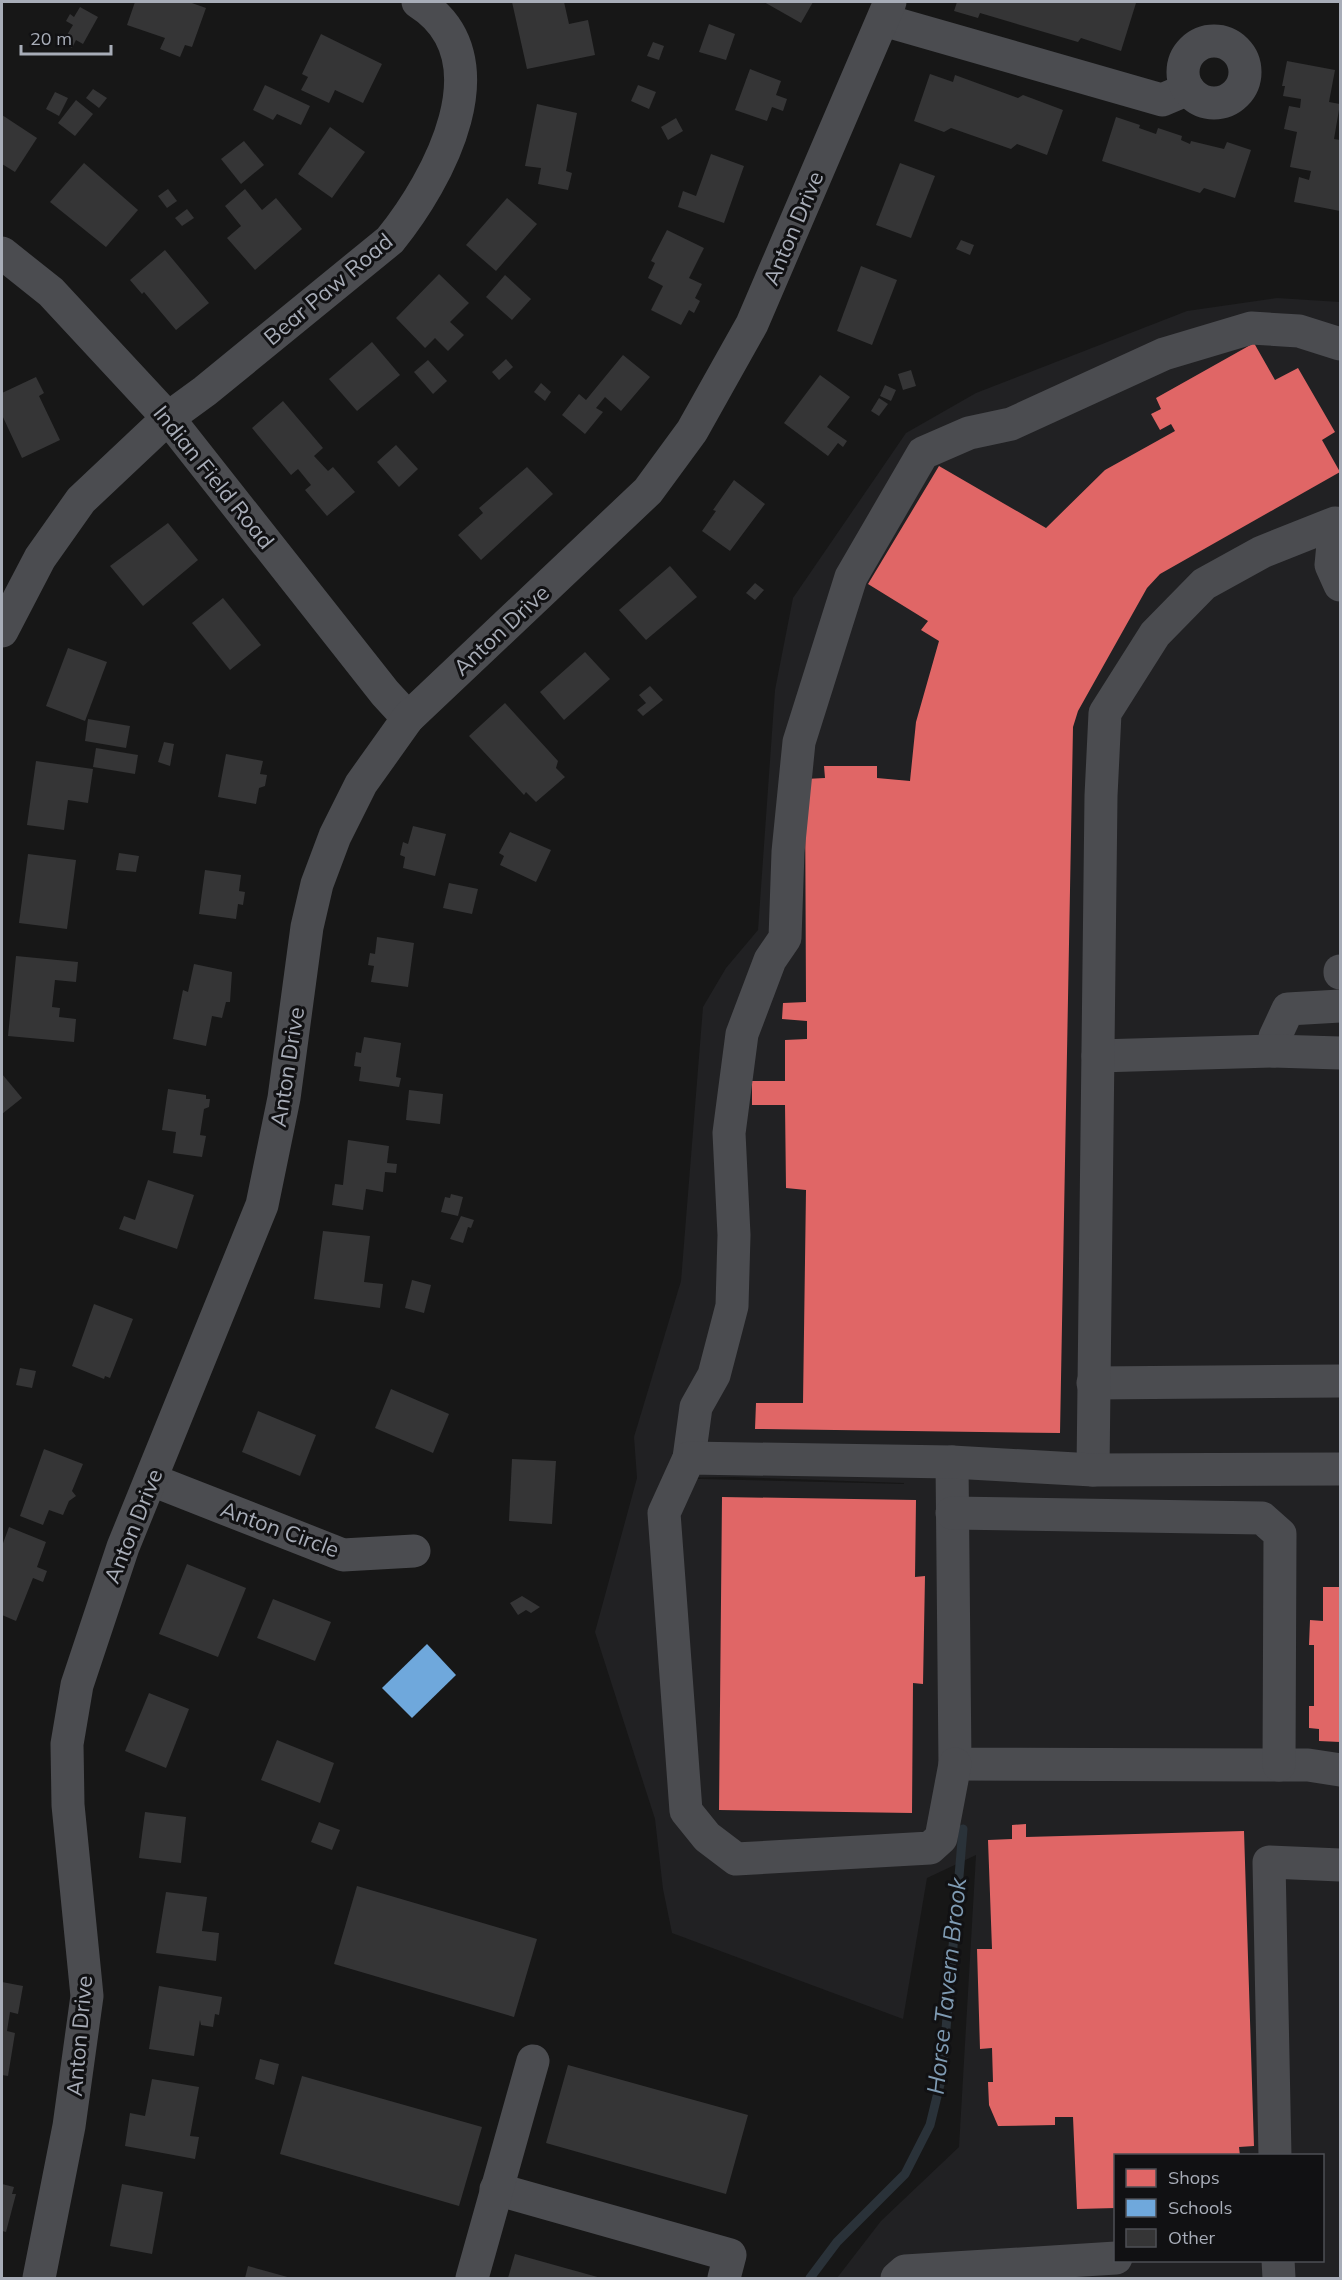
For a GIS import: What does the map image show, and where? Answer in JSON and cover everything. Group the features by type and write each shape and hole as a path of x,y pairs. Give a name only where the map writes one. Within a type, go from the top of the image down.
{"street":[{"name":"Bear Paw Road","path":"2,631 40,558 81,500 168,418 205,391 390,240 409,217 428,185 458,113 461,75 454,46 442,23 418,2"},
{"path":"887,11 1162,100 1188,89"},
{"name":"Anton Drive","path":"39,2278 69,2126 87,1996 68,1805 67,1744 76,1685 98,1615 262,1205 284,1098 307,927 317,884 335,836 361,784 408,718 648,491 685,441 752,324 887,11"},
{"name":"Indian Field Road","path":"2,253 51,292 168,418 385,693 408,718"},
{"path":"951,1462 954,1764 941,1838 930,1848 736,1858 707,1837 686,1811 664,1512 689,1458 696,1407 714,1375 732,1306 734,1235 729,1133 742,1034 770,960 785,938 788,852 799,742 851,577 922,453 969,433 1011,424 1164,354 1251,328 1299,331 1341,344"},
{"path":"1338,518 1331,565 1341,585"},
{"path":"1093,1470 1101,795 1105,713 1155,634 1204,584 1262,552 1338,518"},
{"path":"1273,1051 1275,1038 1288,1009 1341,1006"},
{"path":"1098,1056 1273,1051 1341,1053"},
{"path":"1094,1383 1341,1381"},
{"path":"689,1458 951,1462 1093,1470 1341,1469"},
{"name":"Anton Circle","path":"152,1480 343,1555 414,1551"},
{"path":"952,1513 1262,1518 1281,1534 1279,1765"},
{"path":"954,1764 1308,1765 1341,1770"},
{"path":"1275,2154 1269,1862 1341,1865"},
{"path":"472,2278 533,2061"},
{"path":"496,2188 730,2255 723,2278"},
{"path":"897,2278 905,2271 1114,2258"},
{"path":"1278,2262 1278,2278"}],"shaded area":[{"path":"1277,298 1340,302 1340,2278 837,2278 881,2221 959,2147 976,1855 927,1878 903,2019 672,1933 663,1889 655,1819 595,1632 637,1478 634,1437 681,1281 703,1007 726,968 758,930 775,690 793,598 906,433 976,393 1187,311","holes":["733,1477 904,1484 660,1478"]}],"building: Shops":[{"path":"1254,343 1275,380 1298,368 1335,432 1322,440 1340,472 1160,574 1147,588 1078,711 1073,727 1060,1433 755,1429 756,1403 803,1403 806,1190 786,1188 785,1105 752,1105 752,1081 785,1081 785,1040 807,1039 807,1021 782,1019 783,1003 806,1002 805,779 825,778 824,766 877,766 877,778 910,781 916,722 939,641 921,630 928,621 868,584 939,466 1046,528 1105,470 1175,431 1171,424 1160,430 1151,414 1161,409 1156,398"},
{"path":"722,1497 916,1500 915,1577 925,1576 923,1684 913,1683 912,1813 719,1810"},
{"path":"1323,1587 1340,1587 1340,1742 1319,1741 1319,1729 1309,1728 1309,1706 1314,1706 1314,1645 1309,1645 1310,1620 1323,1621"},
{"path":"1026,1824 1026,1837 1244,1831 1254,2146 1239,2147 1240,2154 1114,2154 1114,2208 1077,2209 1073,2117 1055,2117 1055,2125 998,2126 989,2105 988,2082 993,2082 992,2048 980,2049 977,1949 992,1949 988,1840 1012,1839 1012,1825"}],"building: Schools":[{"path":"427,1644 456,1675 412,1718 382,1688"}],"building: Other":[{"path":"135,2 189,2 206,8 192,47 185,45 180,57 160,49 165,38 127,25"},
{"path":"512,2 564,2 569,24 588,20 595,55 527,69"},
{"path":"764,2 813,2 801,23"},
{"path":"957,2 1136,3 1121,51 1081,38 1078,42 980,13 978,18 954,11"},
{"path":"80,7 98,17 83,44 76,40 72,48 62,43 73,25 66,21 70,14 74,17"},
{"path":"709,24 735,34 726,60 699,52"},
{"path":"321,34 382,64 363,103 335,90 329,103 301,90 308,77 302,74"},
{"path":"653,42 664,46 659,60 647,56"},
{"path":"1287,61 1335,70 1329,102 1340,104 1334,139 1340,140 1340,211 1294,202 1299,177 1309,180 1311,171 1290,167 1297,132 1284,129 1289,106 1300,108 1301,99 1283,96 1285,86 1282,86"},
{"path":"750,69 781,81 776,95 787,99 783,111 772,107 767,121 735,110"},
{"path":"930,74 953,82 955,75 1018,98 1023,95 1063,110 1047,155 1017,144 1011,149 951,128 944,132 914,121"},
{"path":"265,85 310,106 301,125 277,114 273,120 253,110"},
{"path":"638,85 656,92 649,109 631,101"},
{"path":"93,89 107,98 99,108 86,98"},
{"path":"55,92 68,98 59,116 46,109"},
{"path":"76,100 93,114 75,136 58,123"},
{"path":"537,104 577,113 566,171 572,173 568,190 538,184 541,168 525,166"},
{"path":"2,115 37,138 15,172 2,164"},
{"path":"1116,117 1140,125 1139,128 1156,134 1158,128 1182,136 1181,140 1190,144 1191,141 1224,149 1227,142 1251,150 1235,198 1204,188 1200,193 1102,161"},
{"path":"676,118 683,131 668,140 661,127"},
{"path":"330,127 365,152 332,198 298,174"},
{"path":"244,141 264,165 241,184 221,159"},
{"path":"711,154 744,166 724,223 678,207 683,191 696,196"},
{"path":"84,163 138,210 106,247 50,202"},
{"path":"900,163 935,176 911,238 876,225"},
{"path":"168,189 177,201 167,208 158,196"},
{"path":"245,189 262,210 276,198 302,229 255,270 227,238 241,226 225,206"},
{"path":"507,198 537,224 496,271 466,245"},
{"path":"187,209 194,218 182,226 175,218"},
{"path":"667,230 704,248 689,278 702,284 695,298 700,301 694,313 689,310 681,325 651,310 663,286 648,278 655,263 651,261"},
{"path":"961,240 974,245 970,255 956,249"},
{"path":"165,250 209,303 176,330 144,292 142,294 130,280"},
{"path":"861,266 897,280 872,345 837,331"},
{"path":"439,274 469,303 450,322 464,335 448,351 435,338 425,348 396,318"},
{"path":"505,275 531,299 512,320 486,297"},
{"path":"372,342 400,375 357,411 329,379"},
{"path":"623,355 650,377 621,411 605,397 596,408 603,412 585,434 562,415 579,394 586,400"},
{"path":"506,359 513,367 499,380 492,372"},
{"path":"428,360 447,381 433,394 414,372"},
{"path":"911,370 916,386 903,390 898,374"},
{"path":"820,375 850,397 827,427 847,441 843,447 838,443 828,456 784,423"},
{"path":"36,377 44,393 39,396 60,440 22,458 2,415 2,393"},
{"path":"541,383 551,392 545,401 534,392"},
{"path":"885,385 896,390 891,401 880,396"},
{"path":"879,398 888,404 879,416 871,411"},
{"path":"283,401 323,448 314,456 328,471 333,467 355,492 327,516 305,490 311,485 298,469 291,475 252,428"},
{"path":"396,445 418,469 399,487 377,462"},
{"path":"527,467 553,494 481,560 458,535 483,513 479,508"},
{"path":"734,480 765,504 730,551 702,531 716,511 713,510"},
{"path":"168,523 198,560 143,606 110,566"},
{"path":"670,566 697,597 646,640 619,610"},
{"path":"755,583 764,590 755,600 746,593"},
{"path":"223,598 261,645 230,670 192,623"},
{"path":"68,648 107,662 85,721 46,706"},
{"path":"585,652 610,679 564,720 540,692"},
{"path":"650,686 663,700 643,716 637,710 646,703 639,695"},
{"path":"505,703 558,761 556,768 565,777 536,802 526,792 524,795 469,736"},
{"path":"88,719 130,726 126,748 85,741"},
{"path":"164,742 174,744 170,766 158,762"},
{"path":"96,748 138,755 135,774 93,767"},
{"path":"226,754 263,761 260,774 267,775 265,786 259,788 256,804 218,797"},
{"path":"36,761 93,769 88,803 68,800 64,830 27,825"},
{"path":"413,826 446,834 435,876 403,868 405,857 400,855 403,842 408,844"},
{"path":"510,832 551,850 536,882 500,865 504,856 499,853"},
{"path":"119,853 139,856 136,872 116,870"},
{"path":"28,854 76,860 67,929 19,923"},
{"path":"205,870 241,875 239,891 245,892 243,905 238,904 236,919 199,914"},
{"path":"449,883 478,889 472,914 443,908"},
{"path":"377,937 414,943 408,987 371,982 374,966 368,965 370,953 375,954"},
{"path":"16,956 78,962 76,982 55,980 52,1007 60,1008 59,1017 76,1019 74,1042 8,1036"},
{"path":"194,964 232,972 230,1002 226,1002 222,1018 212,1016 206,1046 173,1039 183,990 188,992"},
{"path":"364,1037 401,1043 396,1077 401,1078 399,1087 359,1081 361,1067 354,1066 356,1052 361,1053"},
{"path":"2,1074 22,1098 2,1114"},
{"path":"168,1089 206,1095 206,1099 210,1099 209,1107 204,1109 200,1135 206,1136 202,1157 173,1153 176,1132 162,1130"},
{"path":"409,1090 443,1094 440,1124 406,1120"},
{"path":"348,1140 389,1146 387,1163 397,1164 396,1173 385,1172 383,1192 366,1189 363,1210 332,1205 335,1184 343,1185"},
{"path":"148,1180 194,1195 177,1249 119,1229 124,1216 135,1220"},
{"path":"451,1194 463,1197 458,1216 441,1212 445,1197 450,1198"},
{"path":"461,1216 474,1220 471,1228 468,1227 463,1243 450,1239"},
{"path":"323,1231 370,1236 364,1282 383,1284 380,1308 314,1299"},
{"path":"412,1280 431,1285 424,1313 405,1308"},
{"path":"94,1304 133,1319 110,1378 105,1376 104,1379 72,1366"},
{"path":"20,1368 36,1371 32,1388 16,1385"},
{"path":"391,1389 449,1414 433,1453 375,1428"},
{"path":"258,1411 316,1435 300,1476 242,1452"},
{"path":"44,1449 83,1464 72,1491 76,1496 69,1501 63,1515 49,1510 43,1525 20,1516"},
{"path":"512,1459 556,1461 552,1524 509,1521"},
{"path":"9,1527 46,1542 37,1567 47,1571 43,1582 33,1578 16,1621 2,1615 2,1546"},
{"path":"187,1564 246,1588 218,1657 159,1634"},
{"path":"522,1596 540,1607 531,1613 526,1610 518,1615 510,1603"},
{"path":"273,1599 331,1622 315,1661 257,1638"},
{"path":"149,1693 189,1709 166,1768 125,1751"},
{"path":"277,1740 334,1763 320,1803 261,1780"},
{"path":"145,1812 186,1817 181,1863 139,1858"},
{"path":"319,1822 340,1830 332,1850 311,1842"},
{"path":"357,1886 537,1939 514,2017 334,1964"},
{"path":"166,1892 207,1897 202,1931 219,1933 216,1961 156,1953"},
{"path":"2,1982 23,1986 18,2014 10,2012 7,2031 15,2033 8,2076 2,2075"},
{"path":"159,1986 222,1997 219,2015 215,2014 213,2027 201,2025 200,2020 194,2056 149,2049"},
{"path":"260,2059 279,2064 274,2085 255,2079"},
{"path":"568,2065 748,2115 726,2194 546,2143"},
{"path":"302,2076 482,2127 459,2206 280,2154"},
{"path":"152,2079 199,2087 190,2136 199,2137 195,2159 125,2146 130,2113 145,2116"},
{"path":"2,2184 14,2187 12,2194 16,2194 6,2232 2,2231"},
{"path":"122,2184 163,2192 152,2254 110,2246"},
{"path":"515,2254 601,2278 508,2278"},
{"path":"248,2266 291,2278 245,2278"}],"waterway":[{"name":"Horse Tavern Brook","path":"810,2278 837,2242 905,2174 930,2125 942,2076 963,1829"}]}
